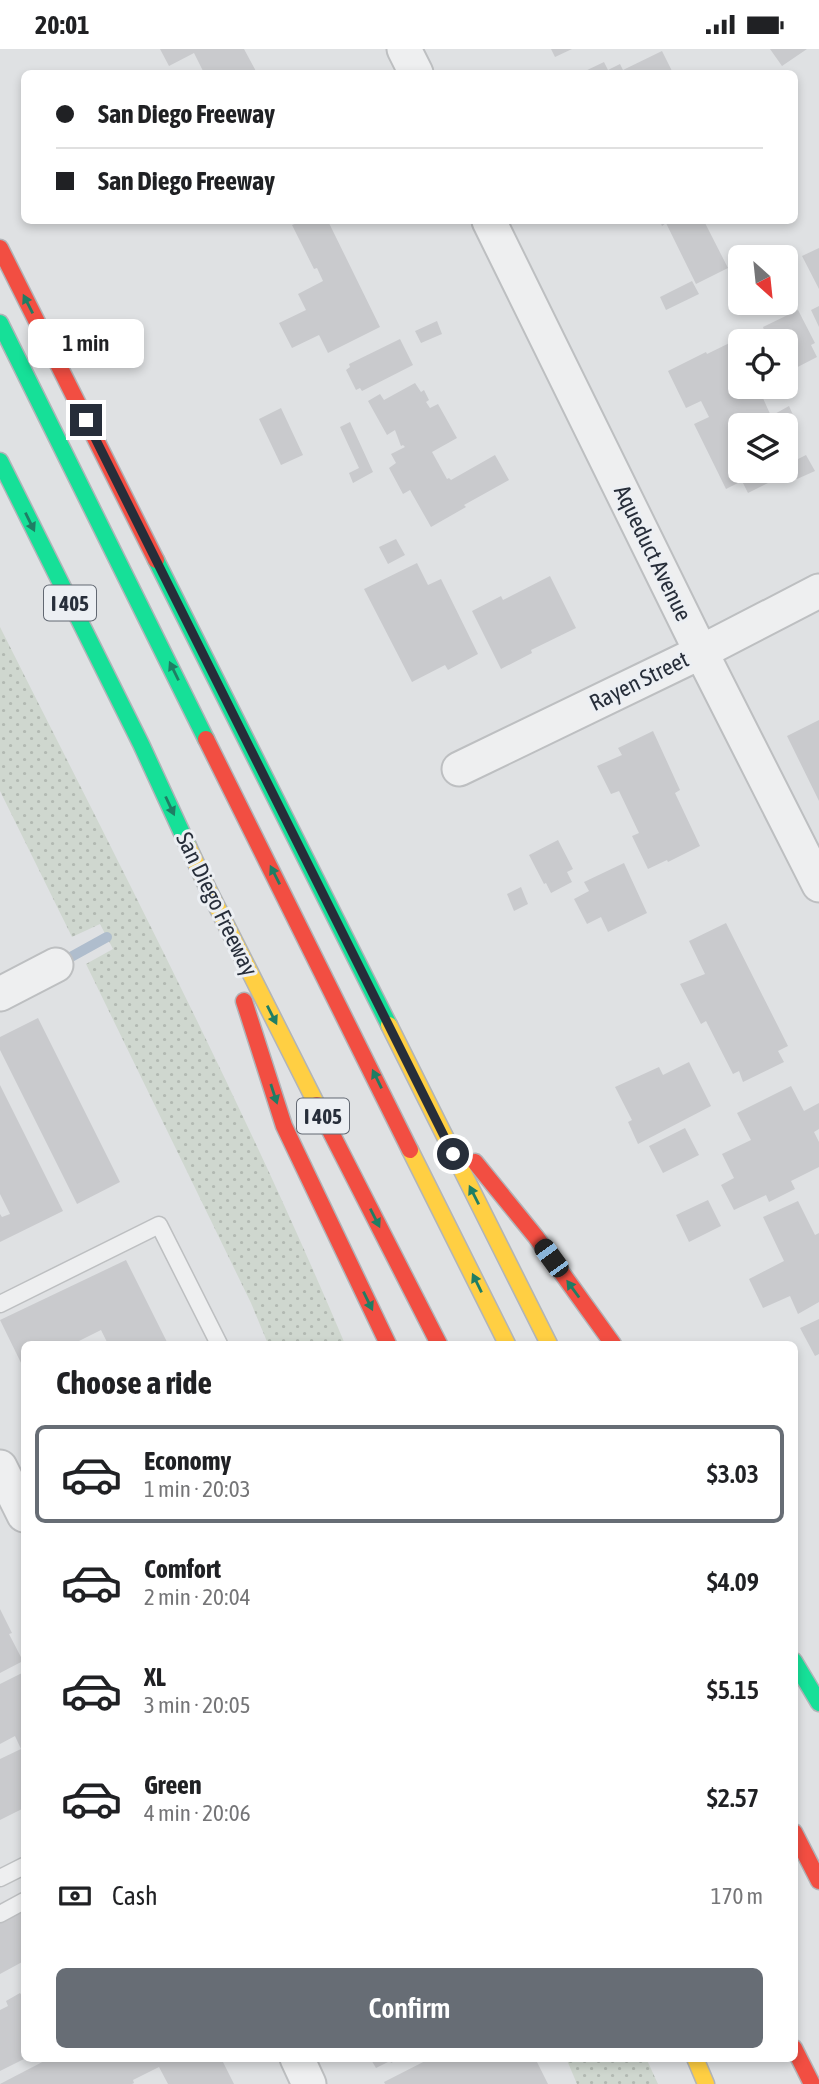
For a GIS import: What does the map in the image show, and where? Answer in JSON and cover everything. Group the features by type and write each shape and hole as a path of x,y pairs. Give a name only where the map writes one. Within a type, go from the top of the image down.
{"highway":[{"path":"0,247 547,1341"},
{"path":"0,323 506,1341"},
{"name":"San Diego Freeway","path":"0,461 141,744 208,889 437,1341"},
{"path":"208,889 284,1126 387,1341"},
{"path":"429,1106 536,1237 611,1341"},
{"path":"798,1668 819,1703"},
{"path":"798,1840 819,1881"},
{"path":"798,2056 812,2084"},
{"path":"697,2062 706,2084"}],"street":[{"path":"404,49 414,70"},
{"name":"Aqueduct Avenue","path":"490,224 819,885"},
{"name":"Rayen Street","path":"459,769 701,652 819,591"},
{"path":"0,995 56,965"},
{"path":"0,1467 21,1509"},
{"path":"299,2062 309,2084"}],"lane":[{"path":"0,1304 159,1226 217,1341"},
{"path":"0,1878 21,1868"},
{"path":"0,1913 21,1902"}],"shaded area":[{"path":"0,627 222,1072 344,1341 267,1341 251,1303 86,964 113,949 100,924 72,937 0,791"},
{"path":"568,2062 648,2062 658,2084 577,2084"}],"building":[{"path":"160,49 244,49 255,70 202,70 194,53 169,66"},
{"path":"551,49 572,49 555,57"},
{"path":"770,49 807,49 782,66"},
{"path":"662,51 672,70 623,70"},
{"path":"604,62 608,70 587,70"},
{"path":"620,64 623,70 608,70"},
{"path":"329,224 380,327 328,353 319,335 292,348 279,323 306,310 298,294 323,281 292,225"},
{"path":"666,224 706,224 728,268 696,284"},
{"path":"819,248 819,289 802,256"},
{"path":"692,281 699,294 666,310 660,297"},
{"path":"819,306 819,327 811,310"},
{"path":"798,310 815,343 811,345 817,357 798,367 798,329 763,327 788,315 798,315"},
{"path":"437,321 442,334 421,343 415,331"},
{"path":"400,339 413,365 362,391 360,388 356,390 346,370 350,367 349,364"},
{"path":"728,344 728,399 763,399 770,413 728,413 728,483 738,483 726,489 694,424 709,417 701,401 686,408 668,371 706,352 707,354"},
{"path":"415,383 421,392 424,390 430,408 438,404 457,438 432,452 447,479 451,480 495,455 509,480 431,527 410,490 403,494 389,468 396,463 391,454 405,447 401,446 395,430 387,435 368,401 380,394 384,400"},
{"path":"789,406 792,413 776,413"},
{"path":"281,408 303,455 281,465 259,419"},
{"path":"350,422 373,472 353,483 349,473 359,468 340,427"},
{"path":"806,455 815,471 798,479 798,459"},
{"path":"743,483 768,483 748,493"},
{"path":"396,539 405,555 388,564 379,547"},
{"path":"417,563 428,585 441,579 478,654 448,670 445,665 412,682 364,589"},
{"path":"550,576 576,628 531,650 532,653 501,669 472,611 501,596 503,600"},
{"path":"819,720 819,801 787,736"},
{"path":"653,731 680,790 675,793 700,846 648,869 632,836 639,833 619,791 611,794 597,766 622,755 618,748"},
{"path":"558,840 573,869 567,872 572,882 551,893 529,855"},
{"path":"624,863 647,913 608,932 601,917 587,924 574,899 589,891 584,882"},
{"path":"521,887 528,904 514,911 507,894"},
{"path":"726,923 788,1046 778,1051 784,1062 743,1082 739,1071 733,1074 706,1021 701,1024 680,984 705,974 689,941"},
{"path":"38,1018 120,1182 77,1204 0,1050 0,1037"},
{"path":"689,1062 711,1106 638,1144 628,1122 632,1120 615,1087 659,1067 663,1075"},
{"path":"0,1085 63,1211 0,1242 0,1214 2,1217 10,1214 0,1194"},
{"path":"791,1086 804,1111 819,1103 819,1129 814,1132 819,1142 819,1167 791,1181 795,1189 769,1202 766,1195 734,1210 721,1185 734,1178 722,1154 751,1140 737,1113"},
{"path":"685,1128 699,1155 663,1173 649,1146"},
{"path":"708,1200 721,1226 689,1242 676,1215"},
{"path":"798,1201 815,1235 819,1233 819,1302 798,1314 790,1296 763,1308 749,1279 784,1261 763,1217"},
{"path":"126,1260 166,1341 106,1341 101,1330 79,1341 21,1341 21,1363 0,1320"},
{"path":"819,1319 819,1354 815,1356 800,1328"},
{"path":"0,1609 12,1633 9,1634 21,1662 0,1673"},
{"path":"21,1674 21,1749 15,1736 0,1744 0,1684"},
{"path":"21,1749 21,1810 0,1820 0,1759"},
{"path":"21,1896 21,1963 0,1974 0,1907"},
{"path":"21,1994 21,2060 0,2071 0,2010 8,2006 6,2001"},
{"path":"42,2062 223,2062 234,2084 168,2084 159,2067 133,2080 132,2084 0,2084"},
{"path":"372,2062 388,2062 376,2068"},
{"path":"423,2062 537,2062 548,2084 385,2084 384,2082"}],"waterway":[{"path":"60,963 107,937"}],"traffic: fast":[{"path":"0,323 206,739"},
{"path":"0,461 141,744 188,846"},
{"path":"156,560 389,1025"},
{"path":"798,1668 819,1703"}],"traffic: slow":[{"path":"188,846 317,1105"},
{"path":"389,1025 547,1341"},
{"path":"410,1150 506,1341"},
{"path":"697,2062 706,2084"}],"traffic: jam":[{"path":"0,248 156,560"},
{"path":"206,739 410,1150"},
{"path":"244,1001 284,1126 387,1341"},
{"path":"317,1105 437,1341"},
{"path":"475,1162 536,1237 611,1341"},
{"path":"798,1840 819,1881"},
{"path":"798,2056 812,2084"}],"route":[{"path":"86,420 453,1154"}]}
